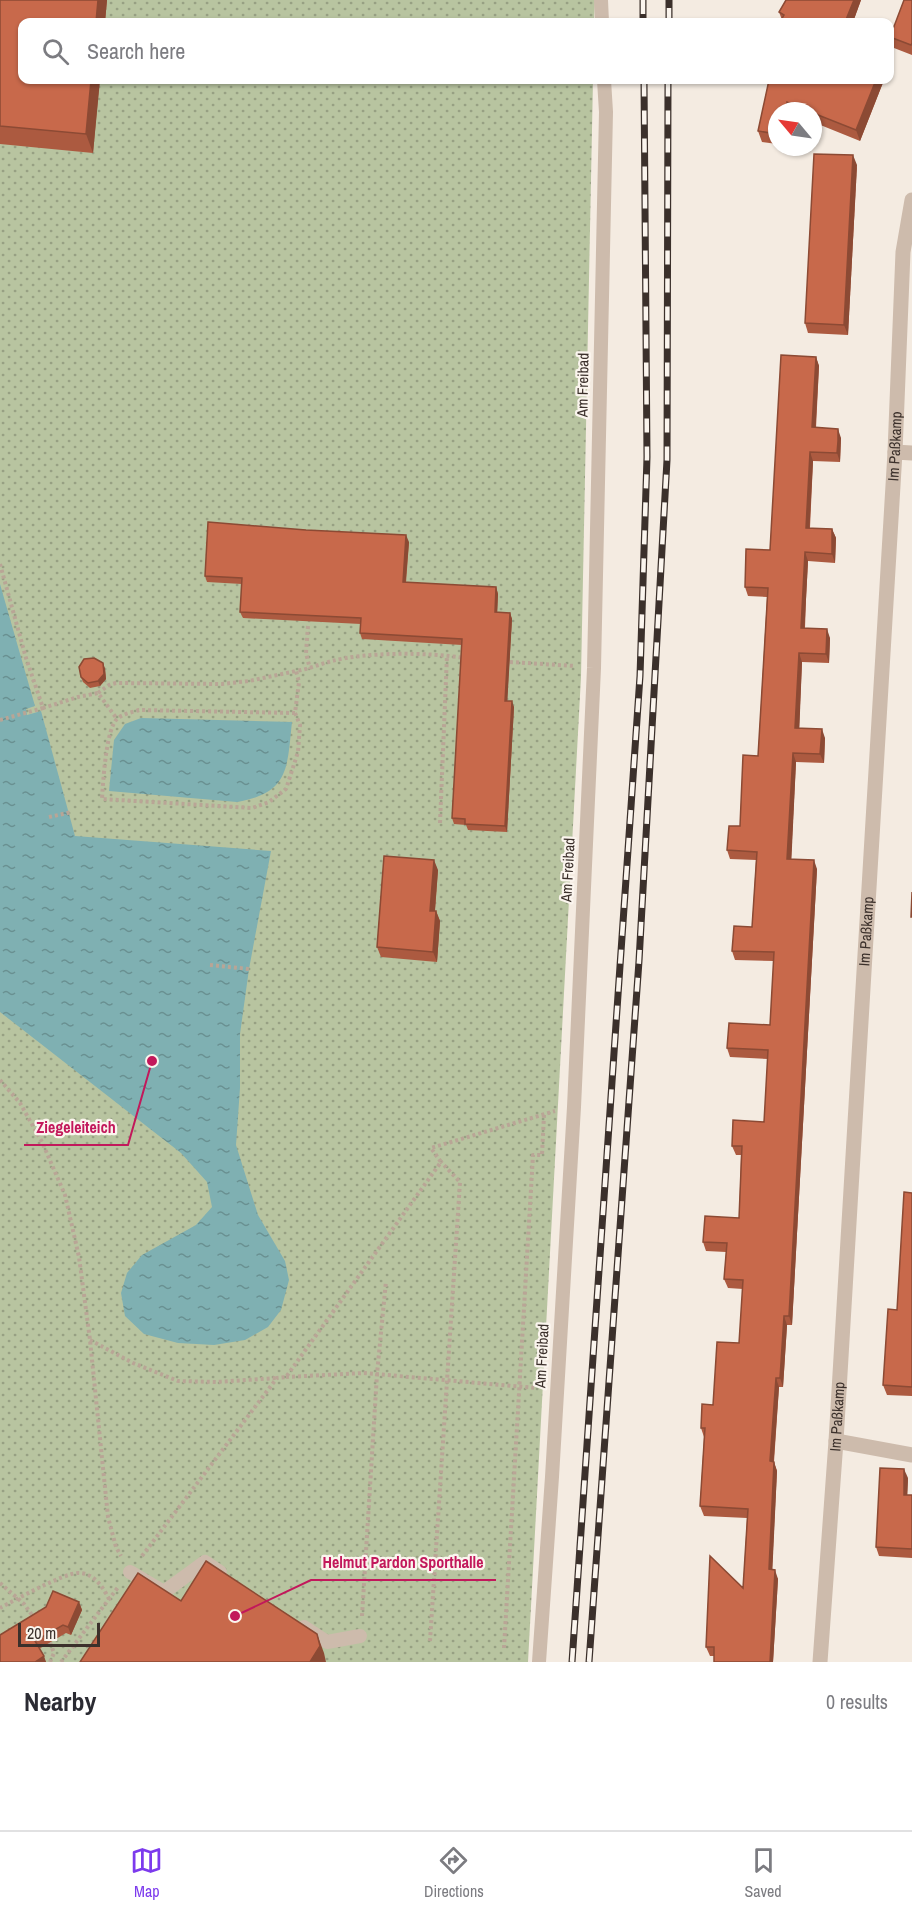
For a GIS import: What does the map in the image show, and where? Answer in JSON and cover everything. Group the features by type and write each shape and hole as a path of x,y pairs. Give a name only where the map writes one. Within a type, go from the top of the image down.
{"street":[{"name":"Im Paßkamp","path":"820,1662 836,1441 895,452 903,252 912,200"},
{"path":"895,452 912,453"},
{"path":"836,1441 912,1455"}],"lane":[{"path":"601,0 602,18"},
{"name":"Am Freibad","path":"539,1662 573,1107 594,668 606,112 604,84"},
{"path":"125,1578 164,1592 205,1562 233,1580"},
{"path":"290,1617 327,1642 360,1636"}],"path":[{"path":"0,564 26,658 43,708"},
{"path":"308,627 306,653 310,669"},
{"path":"0,720 98,693 116,683 222,684 249,681 310,669 333,661 369,656 447,655 464,658"},
{"path":"440,823 447,655"},
{"path":"510,662 594,668"},
{"path":"295,713 139,710 117,719 112,727 108,744 102,799 252,808 269,802 286,789 298,752 300,725 295,713 299,682 296,671"},
{"path":"98,693 117,719"},
{"path":"49,817 72,812"},
{"path":"210,965 249,969"},
{"path":"0,1080 20,1103 42,1142 65,1196 79,1257 108,1517 125,1578"},
{"path":"430,1641 460,1182 431,1148 573,1107"},
{"path":"504,1647 533,1155 542,1155 544,1115"},
{"path":"286,1377 441,1162"},
{"path":"360,1636 377,1374 386,1281"},
{"path":"90,1341 133,1363 178,1381 216,1382 364,1373 556,1390"},
{"path":"61,1662 277,1378"},
{"path":"0,1608 78,1573 97,1581 109,1599"},
{"path":"0,1583 18,1599 37,1622"},
{"path":"44,1632 51,1641 54,1653 50,1662"}],"green space":[{"path":"0,0 595,0 594,18 18,18 18,84 593,84 581,677 528,1662 0,1662"}],"water":[{"path":"0,584 35,706 26,709 27,715 41,711 75,836 271,851 249,969 240,1034 240,1088 236,1145 258,1215 285,1261 289,1280 281,1310 268,1327 245,1340 214,1345 178,1343 144,1334 125,1316 121,1293 127,1273 142,1255 196,1225 212,1207 207,1182 181,1153 0,1012"},
{"path":"141,718 292,722 289,752 282,776 267,792 237,802 109,791 114,740 125,724"}],"building":[{"path":"0,0 98,0 96,18 18,18 18,84 91,84 86,134 0,126"},
{"path":"786,0 854,0 847,18 782,18 784,15 779,12"},
{"path":"904,0 912,0 911,45 894,39 894,26"},
{"path":"768,84 874,84 856,130 822,117 822,102 768,102 768,133 758,131"},
{"path":"853,155 844,325 805,323 814,156"},
{"path":"781,355 816,357 812,427 838,429 838,441 837,453 810,452 806,528 832,529 832,554 805,552 801,628 827,629 826,654 799,653 795,728 822,729 820,754 793,753 787,859 814,860 789,1316 784,1316 780,1378 776,1378 770,1461 774,1462 769,1569 775,1570 770,1662 714,1662 714,1647 706,1647 710,1556 743,1588 748,1509 700,1506 705,1428 701,1428 702,1404 713,1405 717,1342 739,1343 743,1280 724,1279 727,1243 703,1242 705,1216 739,1218 742,1146 732,1146 733,1120 764,1122 768,1050 727,1048 729,1023 770,1025 774,952 732,951 734,926 752,927 757,852 727,850 729,826 740,826 743,755 758,756 768,588 745,587 746,549 770,550"},
{"path":"208,522 406,535 403,582 496,587 495,612 510,613 505,701 512,701 505,826 465,824 465,819 452,818 462,639 360,633 361,618 240,612 242,578 205,576"},
{"path":"94,658 103,663 104,674 98,681 88,683 81,677 79,667 84,659"},
{"path":"384,856 434,860 430,911 436,911 433,952 377,947"},
{"path":"904,1192 912,1193 912,1387 883,1385 888,1309 897,1310"},
{"path":"880,1468 904,1469 904,1495 912,1495 912,1549 876,1547"},
{"path":"206,1561 317,1634 320,1646 310,1662 80,1662 138,1573 181,1601"},
{"path":"53,1591 79,1602 68,1627 63,1625 35,1641 44,1656 35,1662 0,1662 0,1635 46,1607"}],"railway":[{"path":"643,0 643,18"},
{"path":"669,0 669,18"},
{"path":"572,1662 640,676 647,457 644,84"},
{"path":"589,1662 639,961 667,460 668,84"}],"place":[{"name":"Ziegeleiteich","path":"152,1061"},
{"name":"Helmut Pardon Sporthalle","path":"235,1616"}]}
